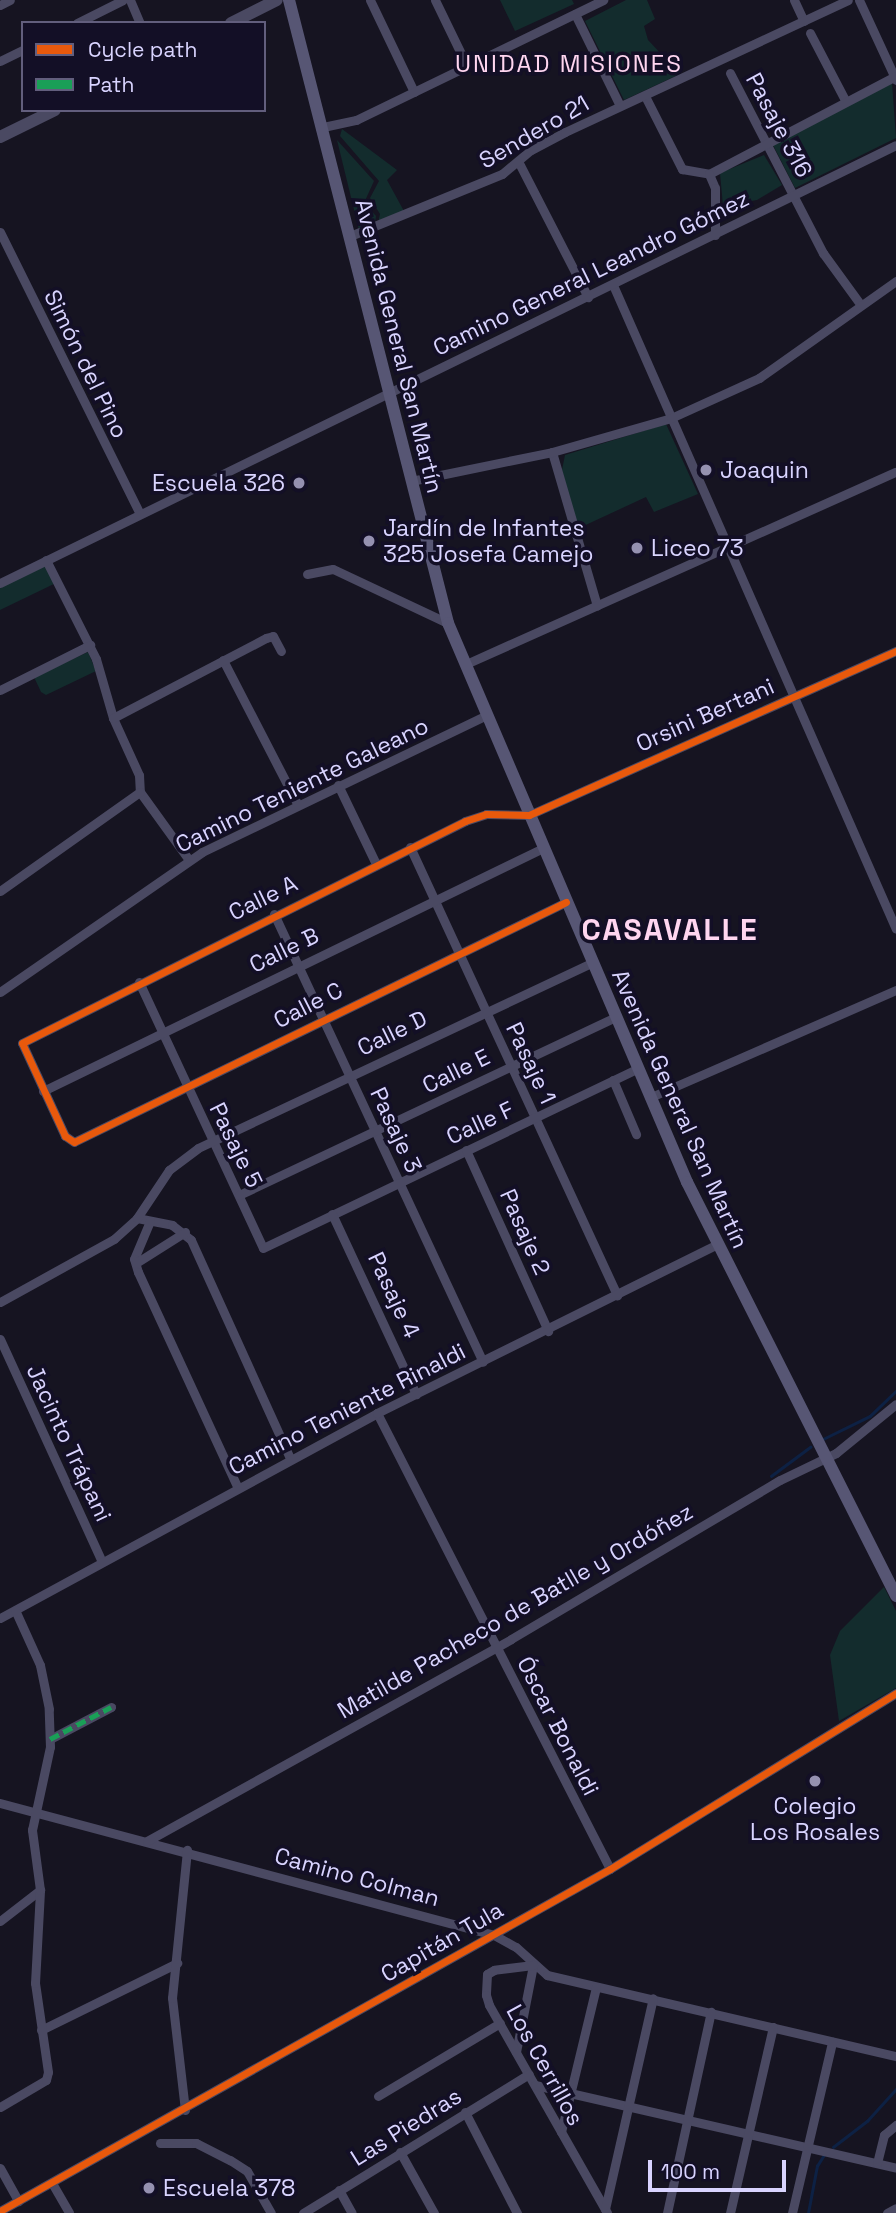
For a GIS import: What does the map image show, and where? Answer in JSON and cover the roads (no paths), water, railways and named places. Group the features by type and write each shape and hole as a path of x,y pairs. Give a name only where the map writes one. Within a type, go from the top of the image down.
{"main road":[{"name":"Avenida General San Martín","path":"289,0 448,623 615,1017 716,1245 825,1459 891,1573 896,1596"}],"street":[{"path":"0,5 10,0"},
{"path":"81,21 123,0"},
{"path":"130,0 139,21"},
{"path":"235,21 277,0"},
{"path":"370,0 414,92"},
{"path":"435,0 467,66"},
{"path":"323,127 356,120 575,13 584,4 603,0"},
{"path":"794,0 804,21"},
{"name":"Sendero 21","path":"350,236 433,206 519,163 531,150 620,106 646,98 848,0"},
{"path":"646,98 682,169 709,174 845,100 895,79 859,0"},
{"path":"575,13 620,106"},
{"path":"810,33 845,100"},
{"path":"0,61 21,51"},
{"name":"Pasaje 316","path":"730,73 764,144 823,253 860,303"},
{"path":"0,137 51,112"},
{"name":"Camino General Leandro Gómez","path":"0,583 139,512 613,285 896,145"},
{"path":"519,163 588,297"},
{"path":"709,174 715,188 715,235"},
{"name":"Simón del Pino","path":"0,232 139,512"},
{"path":"411,481 552,452 671,418 759,378 860,303 896,281"},
{"path":"613,285 896,929"},
{"path":"552,452 597,606"},
{"path":"466,664 896,472"},
{"path":"46,560 90,645 113,718 139,775 139,792 189,860"},
{"path":"307,574 333,569 448,623"},
{"path":"113,718 273,636 281,652"},
{"path":"0,690 90,645"},
{"name":"Orsini Bertani","path":"529,815 896,651"},
{"path":"223,660 298,805"},
{"name":"Camino Teniente Galeano","path":"0,992 189,860 338,785 487,715"},
{"path":"338,785 376,864"},
{"path":"0,891 139,792"},
{"name":"Calle A","path":"43,1091 22,1043 410,847 480,816 529,815"},
{"name":"Pasaje 1","path":"410,847 617,1295"},
{"name":"Calle B","path":"43,1091 298,964 543,848"},
{"name":"Calle C","path":"43,1091 69,1142 566,902"},
{"name":"Pasaje 3","path":"274,914 483,1362"},
{"name":"Calle D","path":"0,1302 102,1247 137,1218 169,1170 211,1142 485,1010 592,963"},
{"name":"Pasaje 5","path":"139,982 211,1142 263,1248"},
{"path":"651,1097 896,990"},
{"name":"Calle E","path":"239,1195 615,1017"},
{"name":"Calle F","path":"263,1248 638,1068"},
{"path":"613,1080 636,1133"},
{"name":"Pasaje 2","path":"466,1150 548,1331"},
{"name":"Pasaje 4","path":"332,1214 416,1394"},
{"path":"137,1218 185,1232 290,1458"},
{"path":"150,1221 135,1264 237,1486"},
{"path":"135,1264 185,1232"},
{"name":"Camino Teniente Rinaldi","path":"0,1618 290,1458 716,1245"},
{"name":"Jacinto Trápani","path":"0,1339 102,1562"},
{"name":"Matilde Pacheco de Batlle y Ordóñez","path":"147,1841 496,1647 780,1480 825,1459 868,1430 896,1404"},
{"name":"Óscar Bonaldi","path":"377,1413 610,1869"},
{"path":"0,2107 48,2077 35,1983 40,1890 33,1851 35,1812 50,1739 40,1665 15,1610"},
{"name":"Capitán Tula","path":"0,2211 185,2110 610,1869 896,1693"},
{"path":"50,1739 111,1707"},
{"name":"Camino Colman","path":"0,1803 187,1850 494,1934 516,1947 547,1975 896,2056"},
{"path":"185,2110 172,1998 187,1850"},
{"path":"0,1921 40,1890"},
{"path":"41,2030 177,1963"},
{"path":"516,2052 533,1965"},
{"name":"Los Cerrillos","path":"533,1965 502,1966 487,1974 486,1995 606,2211"},
{"path":"561,2132 596,1987"},
{"path":"606,2211 627,2104 653,1998"},
{"path":"667,2213 711,2012"},
{"path":"378,2096 500,2023"},
{"path":"730,2213 773,2027"},
{"path":"792,2213 832,2042"},
{"name":"Las Piedras","path":"303,2213 528,2074"},
{"path":"535,2085 571,2091 896,2168"},
{"path":"465,2112 517,2213"},
{"path":"877,2163 884,2135 896,2125"},
{"path":"160,2143 197,2143 230,2160 247,2171 271,2213"},
{"path":"400,2152 434,2213"},
{"path":"0,2168 18,2202"},
{"path":"52,2183 69,2213"},
{"path":"339,2190 352,2213"},
{"path":"887,2213 896,2208"}],"waterway":[{"path":"823,1439 870,1416 896,1391"},
{"path":"771,1476 810,1447"},
{"path":"833,2147 867,2121 896,2089"},
{"path":"808,2213 817,2166 824,2155"}],"place":[{"name":"Joaquin","path":"706,470"},
{"name":"Escuela 326","path":"299,483"},
{"name":"Jardín de Infantes 325 Josefa Camejo","path":"369,541"},
{"name":"Liceo 73","path":"637,548"},
{"name":"Colegio Los Rosales","path":"815,1781"},
{"name":"Escuela 378","path":"149,2188"}],"district":[{"name":"UNIDAD MISIONES","path":"569,64"},
{"name":"CASAVALLE","path":"670,930"}]}
